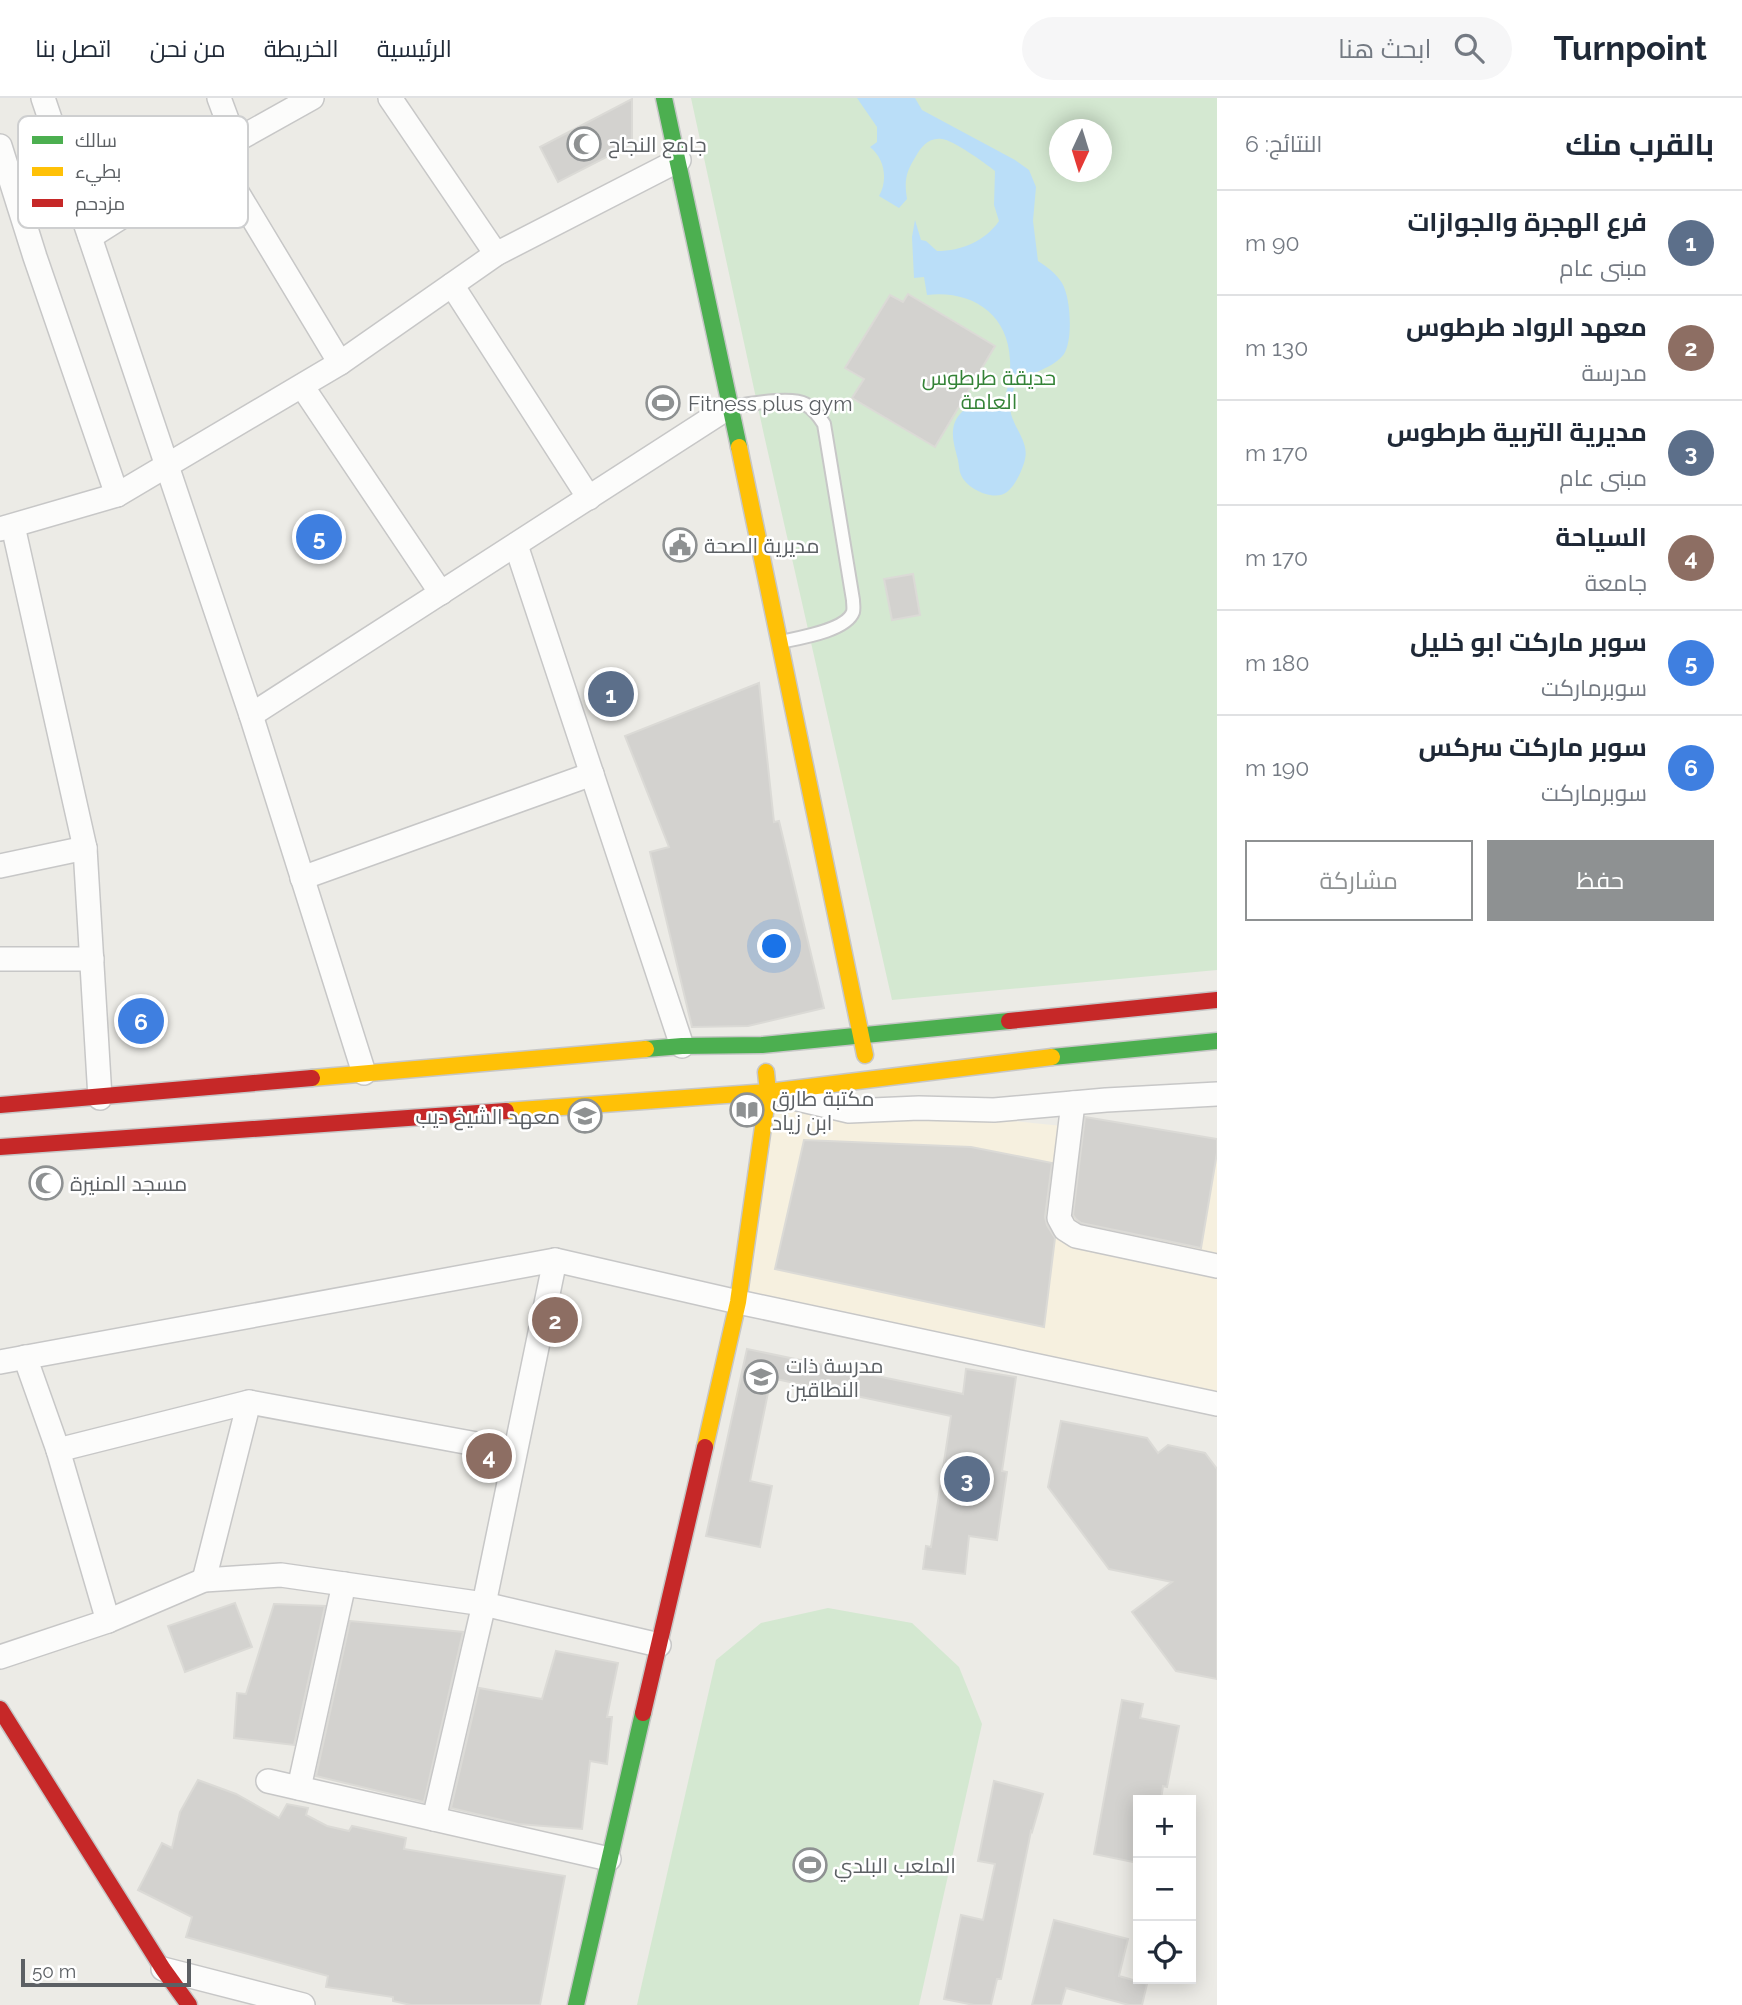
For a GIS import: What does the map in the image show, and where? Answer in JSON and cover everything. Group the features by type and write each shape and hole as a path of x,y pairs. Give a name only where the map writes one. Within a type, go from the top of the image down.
{"main road":[{"path":"664,98 780,642 869,1078"},
{"path":"0,1105 682,1046 762,1045 1217,1000"},
{"path":"0,1147 768,1091 1217,1041"},
{"path":"576,2005 738,1302 768,1091 762,1045"},
{"path":"0,1709 163,1969 189,2005"}],"street":[{"path":"43,98 49,116"},
{"path":"219,98 226,116"},
{"path":"248,135 312,98"},
{"path":"390,98 496,254"},
{"path":"0,146 10,211 117,495"},
{"path":"100,1098 85,848 6,527 117,495 340,363 496,254 679,160"},
{"path":"248,210 340,363"},
{"path":"87,228 251,715 364,1073"},
{"path":"90,237 104,228"},
{"path":"452,285 589,498"},
{"path":"302,386 441,593"},
{"path":"251,715 729,407"},
{"path":"516,545 682,1046"},
{"path":"302,878 592,774"},
{"path":"0,866 85,848"},
{"path":"0,959 92,959"},
{"path":"768,1091 849,1111 919,1108 993,1110 1217,1094"},
{"path":"1073,1103 1059,1218 1065,1229 1076,1236 1217,1266"},
{"path":"434,1819 484,1604 555,1260"},
{"path":"0,1362 555,1260 738,1302 1217,1404"},
{"path":"25,1357 58,1450 108,1621"},
{"path":"58,1450 249,1402 514,1451"},
{"path":"204,1580 249,1402"},
{"path":"0,1657 108,1621 204,1580 281,1575 484,1604 659,1645"},
{"path":"299,1788 344,1584"},
{"path":"268,1781 609,1858"},
{"path":"163,1969 303,2005"}],"lane":[{"path":"729,407 759,401 802,402 817,413 824,424 853,612 845,622 832,628 780,642"}],"shaded area":[{"path":"776,1101 915,1111 1217,1142 1217,1404 738,1302"}],"green space":[{"name":"حديقة طرطوس العامة","path":"691,98 1217,98 1217,970 892,1000"},
{"name":"الملعب البلدي","path":"828,1608 912,1623 959,1667 982,1724 919,2005 637,2005 716,1660 761,1623"}],"water":[{"path":"857,98 915,98 922,110 1029,170 1036,187 1033,221 1038,261 1057,276 1065,290 1069,308 1069,339 1060,359 1016,382 1011,410 1026,453 1016,482 1002,495 988,495 964,480 953,441 953,431 959,416 970,406 991,398 1005,398 1010,370 1008,344 994,317 984,308 958,296 927,295 924,277 914,278 912,237 915,220 921,240 937,251 964,247 987,234 999,221 994,205 995,171 954,143 942,139 929,141 910,167 906,181 907,199 899,208 879,196 884,183 884,170 879,157 870,147 877,142 877,127"}],"building":[{"path":"632,99 632,144 558,182 540,147"},
{"path":"908,294 995,346 935,447 852,398 864,379 845,368 890,295 903,302"},
{"path":"913,574 920,615 892,620 884,579"},
{"path":"759,683 774,822 779,821 824,1008 748,1026 692,1027 650,852 669,847 625,736"},
{"path":"1085,1117 1217,1139 1201,1248 1081,1223 1076,1219 1073,1215"},
{"path":"804,1140 971,1147 1052,1163 1045,1217 1055,1238 1044,1327 775,1269"},
{"path":"747,1349 963,1394 966,1369 1016,1377 1002,1471 1007,1472 997,1540 969,1536 965,1574 923,1569 926,1546 931,1547 951,1416 771,1378 750,1481 772,1486 760,1547 706,1536"},
{"path":"1061,1421 1147,1438 1158,1453 1168,1445 1205,1453 1217,1469 1217,1679 1176,1671 1132,1612 1172,1582 1109,1569 1048,1487"},
{"path":"235,1603 252,1647 185,1672 168,1626"},
{"path":"274,1604 325,1606 294,1745 234,1738 237,1693 246,1694"},
{"path":"350,1621 463,1632 424,1802 316,1776"},
{"path":"556,1651 618,1663 607,1717 612,1717 607,1764 590,1761 582,1829 518,1824 451,1808 479,1688 542,1699"},
{"path":"1122,1700 1143,1704 1140,1718 1179,1726 1167,1787 1163,1786 1162,1795 1133,1795 1133,1862 1094,1854"},
{"path":"198,1780 236,1794 279,1818 287,1804 308,1808 306,1815 327,1826 349,1831 352,1826 406,1838 404,1849 565,1876 540,2005 411,2005 393,2001 393,1997 326,1987 328,1976 186,1937 192,1917 138,1890 162,1843 172,1848 180,1812"},
{"path":"994,1781 1043,1794 1031,1831 1001,1979 997,1979 991,2005 974,2005 944,1999 961,1915 983,1920 995,1864 978,1861"},
{"path":"1054,1920 1128,1939 1119,1976 1133,1980 1133,1984 1147,1984 1142,2005 1129,2005 1066,1988 1061,2005 1032,2005"}],"traffic: fast":[{"path":"664,98 739,447"},
{"path":"646,1049 762,1045 1009,1021"},
{"path":"1052,1057 1217,1041"},
{"path":"576,2005 643,1713"}],"traffic: slow":[{"path":"739,447 865,1055"},
{"path":"312,1078 646,1049"},
{"path":"506,1111 768,1092 1052,1057"},
{"path":"705,1447 738,1302 768,1092 766,1072"}],"traffic: jam":[{"path":"1009,1021 1217,1000"},
{"path":"0,1105 312,1078"},
{"path":"0,1147 506,1111"},
{"path":"643,1713 705,1447"},
{"path":"0,1709 163,1969 189,2005"}],"place":[{"name":"جامع النجاح","path":"584,144"},
{"name":"Fitness plus gym","path":"663,403"},
{"name":"سوبر ماركت ابو خليل","path":"319,537"},
{"name":"مديرية الصحة","path":"680,545"},
{"name":"فرع الهجرة والجوازات","path":"611,694"},
{"name":"سوبر ماركت سركس","path":"141,1021"},
{"name":"مكتبة طارق ابن زياد","path":"747,1110"},
{"name":"معهد الشيخ ديب","path":"585,1116"},
{"name":"مسجد المنيرة","path":"46,1183"},
{"name":"معهد الرواد طرطوس","path":"555,1320"},
{"name":"مدرسة ذات النطاقين","path":"761,1377"},
{"name":"السياحة","path":"489,1456"},
{"name":"مديرية التربية طرطوس","path":"967,1479"},
{"name":"الملعب البلدي","path":"810,1865"}]}
